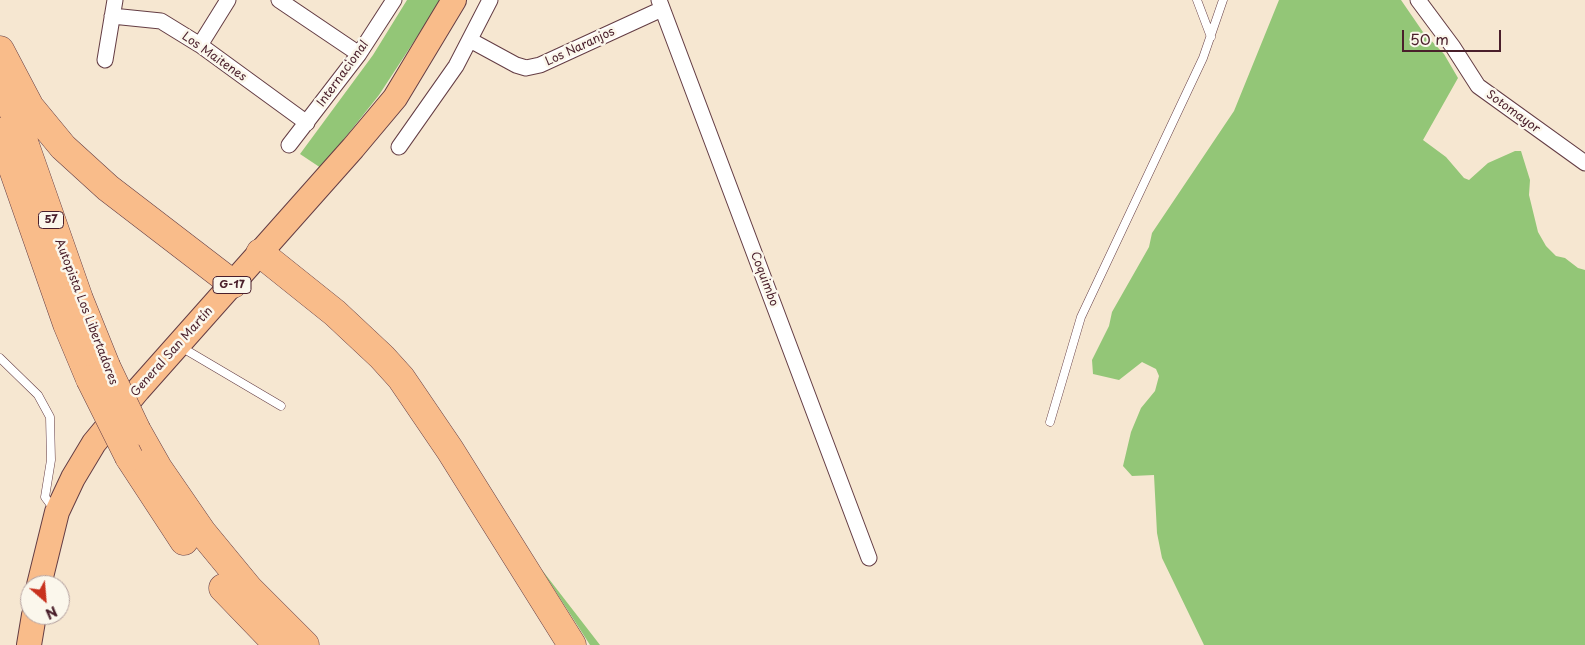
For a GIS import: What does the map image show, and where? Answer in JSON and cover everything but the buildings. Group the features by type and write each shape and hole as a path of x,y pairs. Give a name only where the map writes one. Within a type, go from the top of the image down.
{"highway":[{"path":"0,50 30,107 63,147 108,188 233,284"},
{"name":"Autopista Los Libertadores","path":"0,73 79,298 98,372 128,457 165,514 207,569 252,620 278,645"},
{"name":"Autopista Los Libertadores","path":"0,132 61,307 98,372 163,475 202,532 249,589 305,645"},
{"path":"260,254 335,313 382,357 401,378 450,450 572,645"}],"main road":[{"name":"General San Martín","path":"41,575 57,512 73,478 94,443 395,98 454,0"},
{"path":"29,645 32,625"}],"street":[{"path":"105,60 115,0"},
{"path":"200,45 228,0"},
{"path":"279,0 359,54"},
{"name":"Internacional","path":"289,145 359,54 394,0"},
{"path":"399,147 456,66 490,0"},
{"name":"Sotomayor","path":"1418,0 1453,47 1478,86 1585,163"},
{"name":"Los Naranjos","path":"470,40 516,65 526,68 540,65 661,4"},
{"name":"Coquimbo","path":"661,4 869,558"},
{"name":"Los Maitenes","path":"112,16 161,21 200,45 306,123"}],"lane":[{"path":"1197,0 1211,37"},
{"path":"1050,422 1081,317 1203,58 1223,0"},
{"path":"178,345 281,406"},
{"path":"0,358 38,395 50,416 51,460 45,497 57,512"}],"green space":[{"path":"407,0 441,0 379,95 321,168 300,154 373,55"},
{"path":"1279,0 1401,0 1423,32 1444,54 1458,78 1423,140 1446,157 1464,178 1469,180 1488,163 1515,151 1521,151 1530,180 1529,195 1538,232 1546,246 1556,256 1565,258 1578,268 1585,270 1585,645 1204,645 1162,558 1157,533 1154,475 1132,476 1123,466 1131,432 1141,408 1155,391 1159,376 1156,369 1142,362 1119,380 1093,374 1092,360 1109,326 1112,312 1149,247 1152,233 1234,111"},
{"path":"542,570 600,645 590,645"}]}
